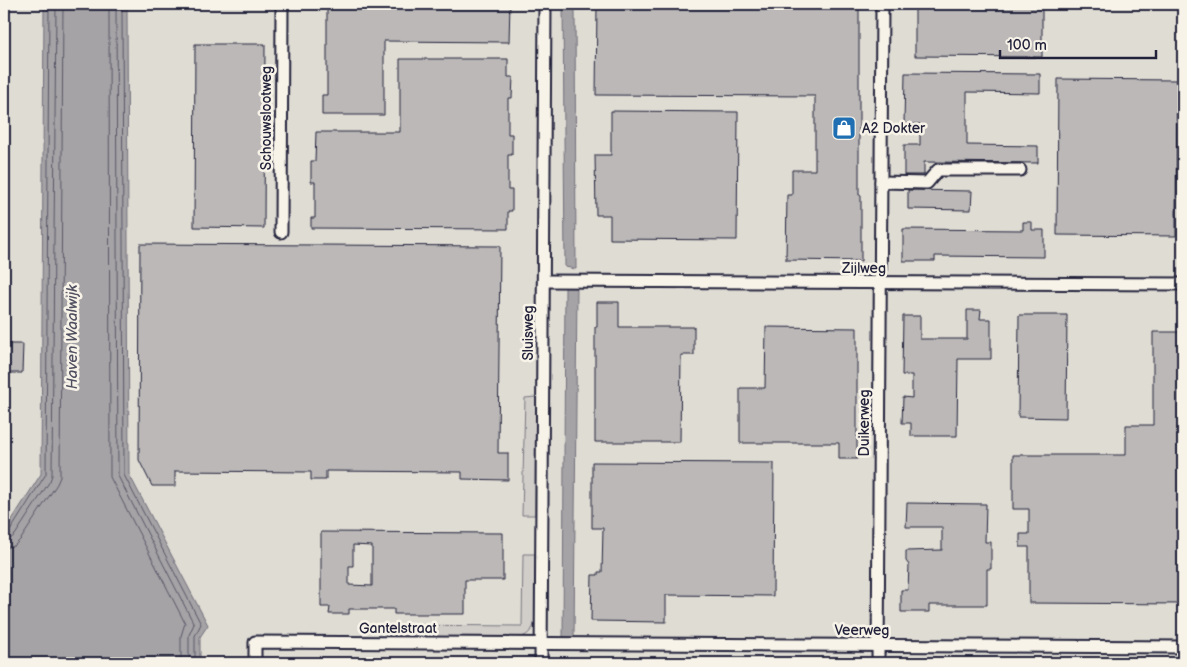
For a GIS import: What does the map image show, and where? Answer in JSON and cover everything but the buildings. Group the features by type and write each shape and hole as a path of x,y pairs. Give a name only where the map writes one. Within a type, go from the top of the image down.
{"street":[{"name":"Schouwslootweg","path":"281,232 282,4"},
{"name":"Sluisweg","path":"541,663 545,4"},
{"name":"Duikerweg","path":"878,663 882,4"},
{"path":"881,182 927,183 938,170 1020,170"},
{"name":"Zijlweg","path":"544,281 1183,284"},
{"name":"Gantelstraat","path":"255,663 255,642 541,643"},
{"name":"Veerweg","path":"541,643 1183,647"}],"shaded area":[{"path":"4,4 1183,4 1183,663 4,663"},
{"path":"536,397 535,515 522,515 525,398"},
{"path":"523,554 535,554 535,621 533,628 526,635 516,638 390,637 390,625 522,626"}],"water":[{"name":"Haven Waalwijk","path":"44,4 127,4 129,474 208,625 200,637 200,663 4,663 4,535 41,474"},
{"path":"563,4 575,4 576,269 565,267"},
{"path":"565,286 577,286 574,638 563,637"}],"place":[{"name":"A2 Dokter","path":"844,128"}]}
